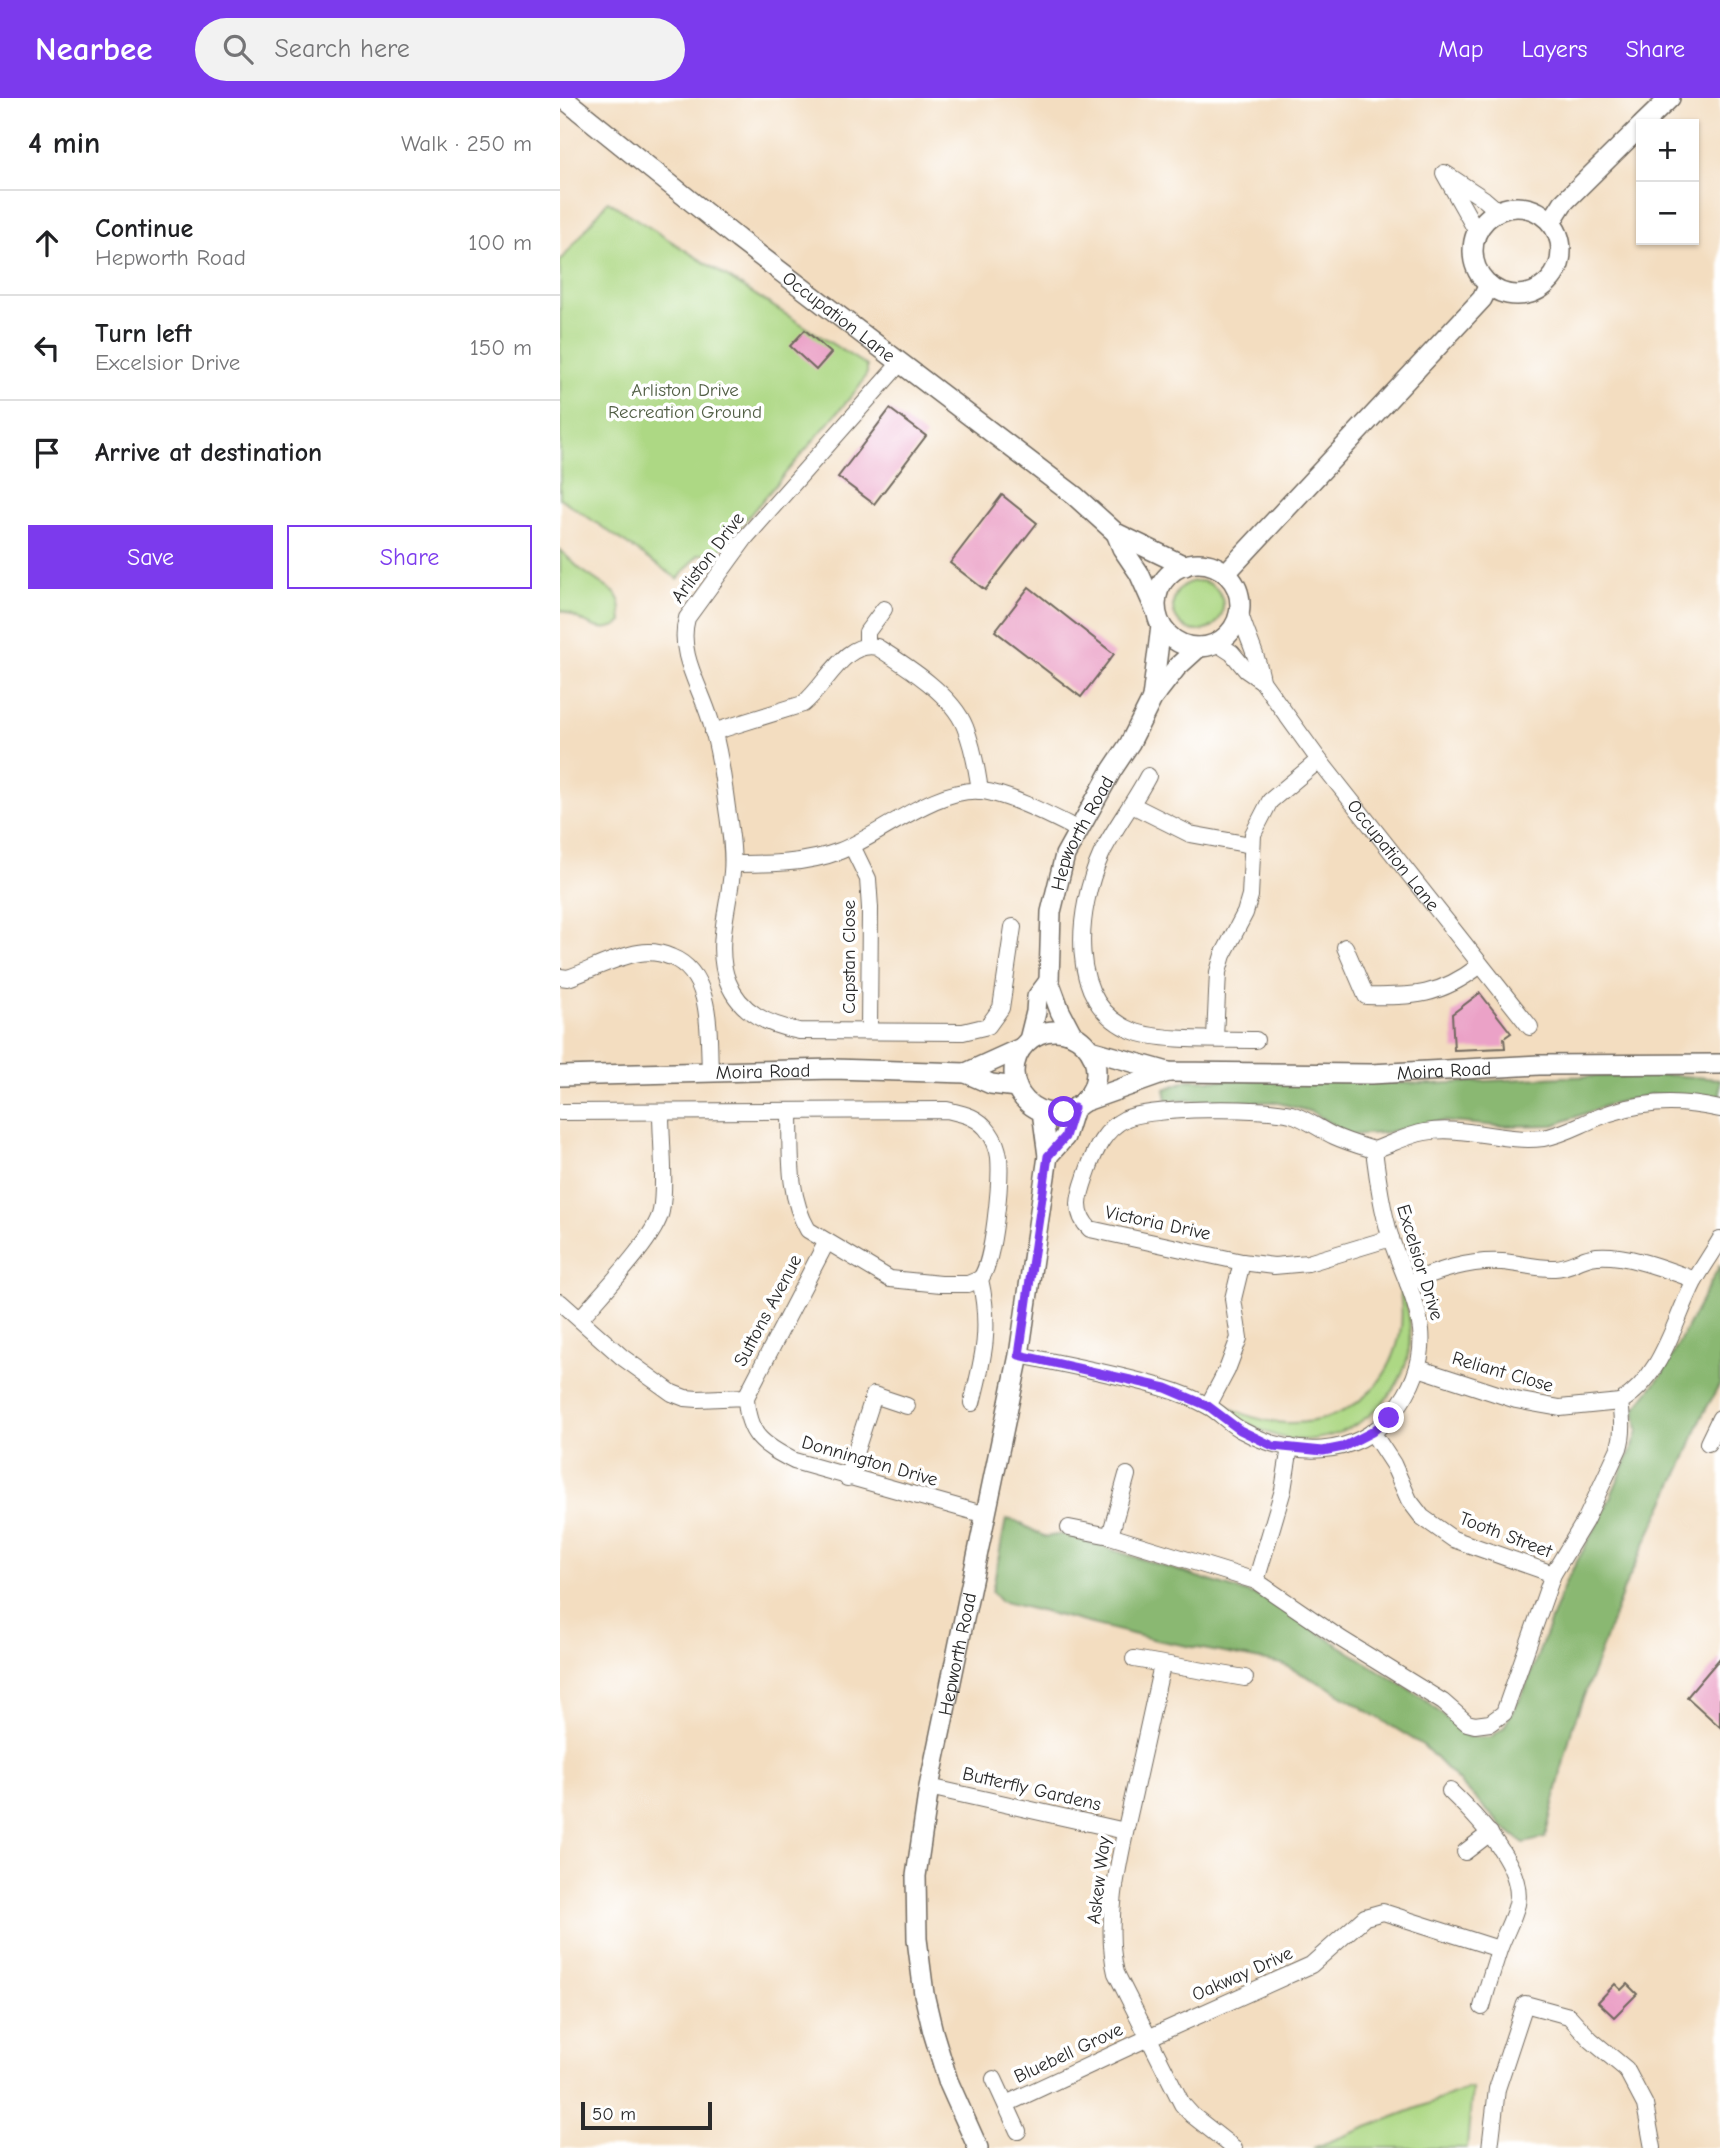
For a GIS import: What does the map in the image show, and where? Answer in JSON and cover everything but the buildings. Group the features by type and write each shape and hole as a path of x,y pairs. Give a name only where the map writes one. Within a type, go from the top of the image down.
{"street":[{"name":"Occupation Lane","path":"562,98 738,239 1075,496 1116,533 1185,566"},
{"path":"1648,119 1670,98"},
{"path":"1551,222 1563,203 1636,131"},
{"path":"1478,232 1444,173 1484,199 1497,211"},
{"path":"1526,207 1540,212 1551,222 1560,241 1560,263 1554,276 1531,293 1517,295 1489,285 1474,261 1473,246 1478,232 1486,220 1497,211 1526,207"},
{"path":"1226,573 1482,299 1489,285"},
{"name":"Arliston Drive","path":"901,362 746,537 687,618 683,631 685,652 713,732 727,808 733,864 722,959 727,981 741,1003 760,1018 785,1028 799,1031 963,1032 988,1026 1001,1008 1013,927"},
{"name":"Occupation Lane","path":"1116,533 1122,548 1139,573 1158,618"},
{"path":"1197,564 1226,573 1238,593 1247,639 1261,670 1262,681 1246,670 1231,653 1207,644 1189,646 1174,641 1158,618 1158,590 1175,571 1197,564"},
{"path":"867,645 867,632 884,608"},
{"path":"1207,644 1235,625 1240,613"},
{"name":"Hepworth Road","path":"1152,699 1158,618"},
{"name":"Hepworth Road","path":"1072,1034 1049,981 1051,912 1059,874 1077,830 1130,743 1152,699 1177,667 1207,644"},
{"path":"713,732 803,704 812,698 852,650 867,645 877,646 946,699 958,714 965,725 973,751 980,791"},
{"name":"Occupation Lane","path":"1262,681 1319,760 1530,1027"},
{"path":"1214,1038 1218,972 1223,956 1245,913 1252,874 1251,845 1256,826 1270,802 1319,760"},
{"path":"1148,776 1102,853 1087,898 1083,955 1089,988 1105,1011 1118,1023 1134,1031 1163,1036 1256,1040"},
{"path":"733,864 800,861 836,852 852,846 919,808 958,793 980,791 1045,814 1077,830"},
{"path":"1132,805 1190,834 1251,845"},
{"name":"Capstan Close","path":"852,846 868,879 869,1031"},
{"path":"1345,947 1366,996 1413,997 1460,981 1479,965"},
{"path":"560,977 568,978 618,958 643,952 669,956 684,963 704,993 710,1072"},
{"name":"Hepworth Road","path":"1025,1044 1036,1012 1037,997 1049,981"},
{"path":"1048,1032 1072,1034 1090,1050 1096,1071 1095,1082 1079,1105 1064,1112 1042,1111 1031,1105 1017,1087 1014,1074 1015,1060 1025,1044 1048,1032"},
{"name":"Moira Road","path":"966,1073 1025,1044"},
{"name":"Moira Road","path":"1090,1050 1168,1072 1371,1074 1539,1065 1720,1064"},
{"name":"Moira Road","path":"560,1076 833,1069 966,1073 991,1084 1017,1087"},
{"name":"Moira Road","path":"1079,1105 1168,1072"},
{"path":"1374,1150 1425,1132 1540,1138 1573,1129 1612,1112 1654,1103 1692,1103 1720,1109"},
{"name":"Hepworth Road","path":"1048,1156 1065,1137 1079,1105"},
{"path":"560,1112 947,1110 968,1114 982,1124 996,1144 999,1157 992,1247 985,1273 980,1279 974,1283 941,1284 890,1279 808,1230 793,1194 790,1112"},
{"name":"Victoria Drive","path":"1374,1150 1333,1136 1313,1123 1290,1114 1270,1110 1152,1114 1126,1118 1105,1136 1094,1152 1078,1200 1079,1214 1090,1229 1242,1262 1274,1266 1308,1263 1391,1238"},
{"name":"Hepworth Road","path":"978,2148 948,2081 924,1994 917,1938 916,1877 929,1787 1019,1355 1048,1156 1042,1111"},
{"path":"580,1320 644,1243 658,1222 662,1200 661,1113"},
{"name":"Excelsior Drive","path":"1019,1355 1166,1388 1208,1406 1240,1430 1273,1446 1323,1451 1343,1447 1372,1432 1389,1418 1408,1395 1418,1368 1421,1331 1408,1283 1383,1212 1374,1150"},
{"path":"1069,1528 1110,1535 1256,1581 1341,1639 1443,1702 1467,1723 1475,1726 1490,1723 1504,1713 1553,1574 1591,1510 1619,1448 1622,1438 1620,1402 1634,1394 1646,1382 1658,1363 1696,1280 1720,1240"},
{"name":"Suttons Avenue","path":"746,1397 826,1243"},
{"path":"1408,1283 1439,1271 1480,1262 1553,1269 1601,1256 1641,1262 1696,1280"},
{"path":"1208,1406 1227,1370 1239,1338 1233,1299 1242,1262"},
{"path":"972,1403 985,1348 987,1322 980,1279"},
{"path":"560,1301 622,1357 672,1393 698,1399 746,1397"},
{"name":"Reliant Close","path":"1418,1368 1516,1400 1560,1408 1620,1402"},
{"path":"848,1478 874,1395 907,1406"},
{"name":"Donnington Drive","path":"746,1397 750,1424 757,1437 767,1447 794,1461 986,1514"},
{"path":"1708,1443 1720,1418"},
{"name":"Tooth Street","path":"1372,1432 1393,1464 1409,1500 1422,1517 1453,1539 1553,1574"},
{"path":"1256,1581 1283,1490 1290,1447"},
{"path":"1110,1535 1127,1475"},
{"path":"1134,1659 1245,1678"},
{"name":"Askew Way","path":"1162,1665 1125,1831 1111,1924 1114,1963 1116,1973 1182,2104 1234,2148"},
{"name":"Butterfly Gardens","path":"929,1787 1125,1831"},
{"path":"1450,1791 1490,1833 1507,1862 1515,1883 1517,1902 1499,1949 1482,2007"},
{"path":"1465,1852 1490,1833"},
{"name":"Oakway Drive","path":"1148,2038 1311,1965 1365,1917 1383,1912 1499,1949"},
{"path":"1490,2148 1497,2089 1525,2004 1569,2016 1591,2040 1626,2069 1645,2105 1653,2148"},
{"name":"Bluebell Grove","path":"1006,2104 1148,2038"},
{"name":"Bluebell Grove","path":"994,2079 1018,2131"}],"green space":[{"name":"Arliston Drive Recreation Ground","path":"608,201 867,366 867,373 860,386 714,557 708,553 698,555 678,579 560,498 560,262"},
{"path":"560,550 580,569 615,593 620,602 622,622 614,627 599,628 560,610"},
{"path":"1198,581 1216,588 1223,606 1216,624 1198,631 1180,624 1173,606 1180,588"},
{"path":"1669,1075 1720,1079 1720,1103 1653,1094 1610,1104 1554,1125 1498,1126 1439,1121 1383,1133 1349,1135 1312,1112 1275,1102 1167,1100 1165,1089 1189,1080 1431,1084"},
{"path":"1720,1265 1720,1384 1701,1418 1686,1457 1625,1586 1572,1728 1545,1838 1524,1843 1505,1829 1424,1746 1330,1688 1282,1664 1156,1640 1000,1601 992,1592 1006,1519 1016,1521 1045,1537 1063,1534 1263,1598 1423,1698 1468,1737 1491,1737 1504,1727 1525,1689 1565,1583 1601,1518 1634,1444 1638,1431 1635,1409 1663,1373"},
{"path":"1398,1274 1410,1325 1406,1363 1385,1400 1369,1415 1351,1427 1310,1440 1280,1437 1248,1423 1226,1409 1225,1405 1252,1417 1280,1422 1307,1422 1333,1415 1356,1403 1376,1385 1391,1362 1401,1326"},
{"path":"1472,2089 1467,2148 1313,2148"}],"route":[{"path":"1064,1112 1074,1108 1065,1137 1048,1156 1019,1355 1166,1388 1208,1406 1240,1430 1273,1446 1323,1451 1343,1447 1372,1432 1389,1418"}]}
